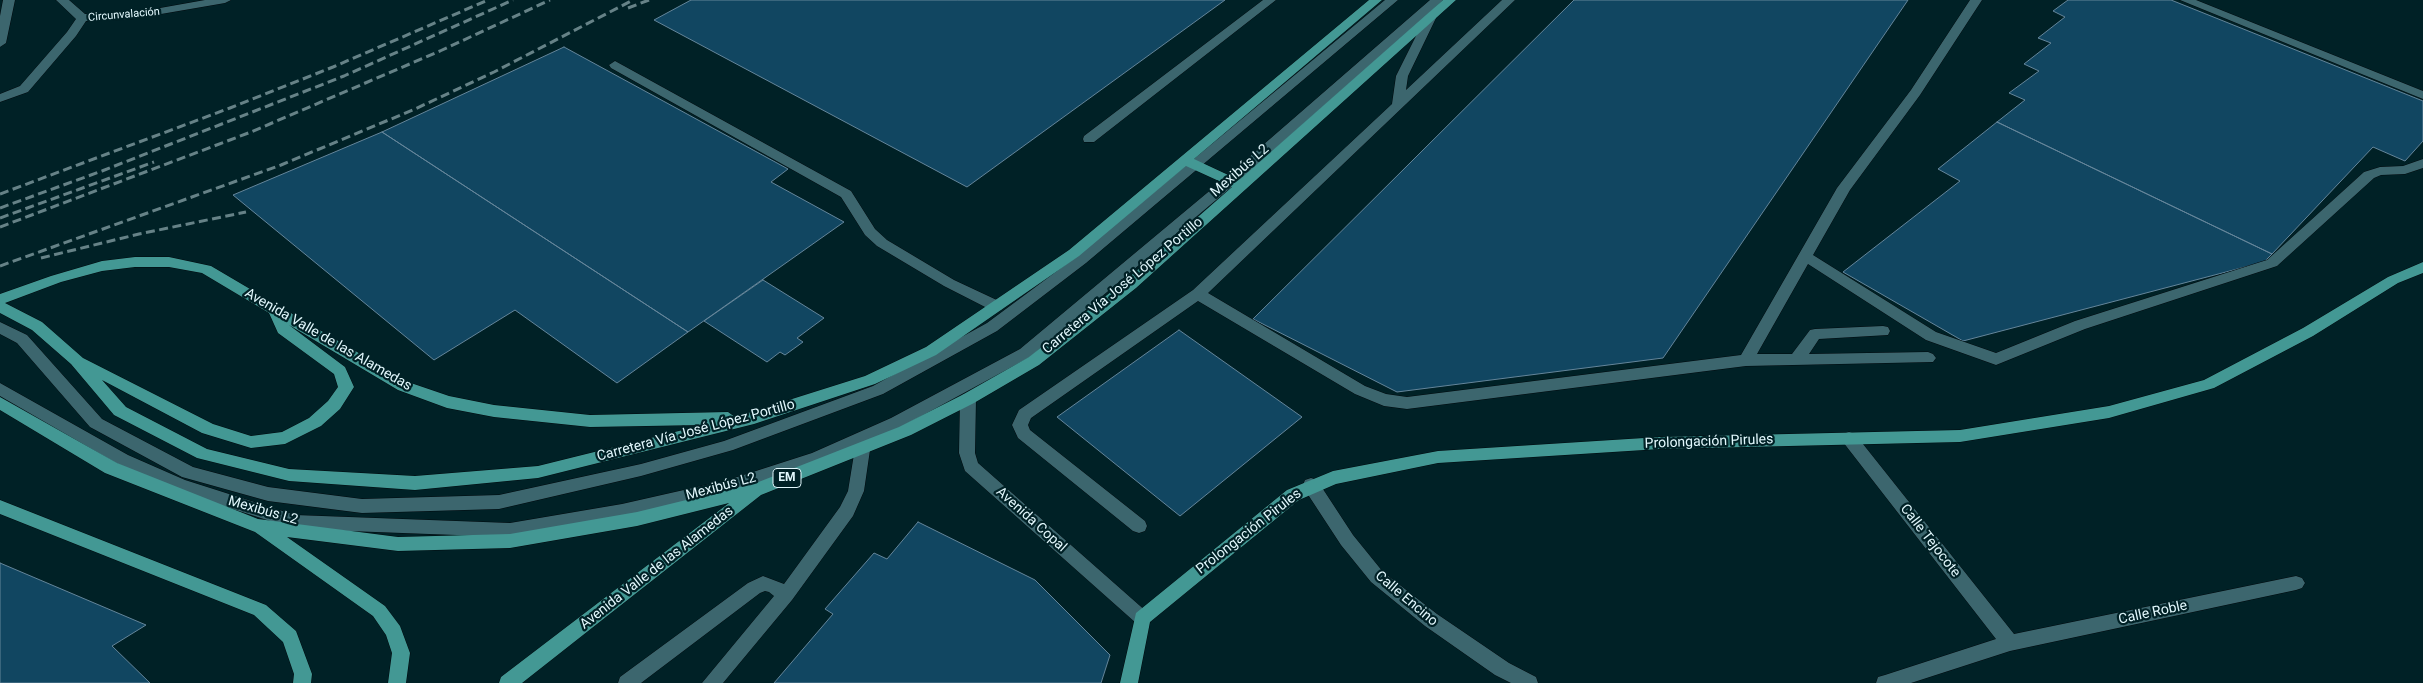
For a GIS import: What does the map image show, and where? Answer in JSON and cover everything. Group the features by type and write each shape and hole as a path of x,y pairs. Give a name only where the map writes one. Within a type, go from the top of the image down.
{"main road":[{"name":"Carretera Vía José López Portillo","path":"0,307 37,326 76,360 120,412 203,454 289,475 415,483 538,472 754,418 870,380 931,351 1074,253 1191,162 1376,0"},
{"name":"Carretera Vía José López Portillo","path":"0,403 111,468 258,526 398,544 510,540 637,519 759,489 862,450 968,399 1034,361 1131,284 1235,184 1450,0"},
{"path":"1191,162 1235,184"},
{"name":"Avenida Valle de las Alamedas","path":"0,300 102,266 135,262 170,262 206,269 276,308 403,386 447,402 494,411 590,421 754,418"},
{"name":"Prolongación Pirules","path":"1142,618 1293,495 1311,485 1333,478 1438,457 1660,443 1960,436 2109,412 2209,384 2308,332 2393,280 2423,267"},
{"path":"76,360 208,429 250,442 285,438 315,422 334,406 346,387 340,371 283,329 276,308"},
{"name":"Avenida Valle de las Alamedas","path":"508,683 759,489"},
{"path":"0,507 260,610 290,637 303,674 302,683"},
{"path":"258,526 379,611 394,632 401,653 397,683"},
{"path":"1129,683 1142,618"}],"street":[{"path":"0,43 9,0"},
{"name":"Circunvalación","path":"62,0 82,18 132,16 225,0"},
{"path":"1089,139 1270,0"},
{"name":"Mexibús L2","path":"0,327 22,339 96,423 188,472 268,494 362,506 499,502 641,470 727,446 878,390 992,328 1081,260 1191,162 1392,0"},
{"name":"Mexibús L2","path":"0,390 122,459 180,485 295,522 510,530 622,510 728,487 818,458 897,422 1025,353 1235,184 1437,0"},
{"path":"1139,526 1024,434 1020,425 1025,414 1198,294 1509,0"},
{"path":"1746,360 1844,188 1916,92 1976,0"},
{"path":"2186,0 2423,95"},
{"name":"Circunvalación","path":"0,98 24,89 72,34 82,18"},
{"path":"1398,104 1402,76 1430,18"},
{"path":"615,65 846,194 857,208 870,232 882,243 949,283 996,306"},
{"path":"1805,256 1931,336 1996,359 2080,325 2272,263 2369,174 2380,170 2405,170 2423,163"},
{"path":"1198,294 1360,390 1384,400 1407,403 1746,360 1928,358"},
{"path":"1797,359 1815,334 1883,332"},
{"name":"Avenida Copal","path":"968,399 966,453 971,466 1142,618"},
{"name":"Calle Tejocote","path":"1849,438 2010,643"},
{"path":"711,683 786,595 847,511 858,484 862,450"},
{"name":"Calle Encino","path":"1311,485 1347,540 1377,577 1430,620 1502,669 1529,683"},
{"path":"627,683 763,583 774,586 786,595"},
{"name":"Calle Roble","path":"1885,683 2010,643 2296,583"}],"building":[{"path":"691,0 1225,0 967,187 654,20"},
{"path":"1574,0 1908,0 1663,358 1397,392 1253,319"},
{"path":"2068,0 2171,0 2423,101 2423,141 2405,161 2373,147 2272,254 1997,122 2025,100 2009,93 2039,71 2024,64 2051,43 2038,38 2065,17 2053,11"},
{"path":"564,47 788,169 771,182 844,222 688,332 382,132"},
{"path":"1997,122 2272,254 2264,262 1963,341 1843,272 1960,181 1938,169"},
{"path":"382,132 688,332 617,383 515,310 434,360 233,195"},
{"path":"763,280 824,318 797,338 803,342 785,355 780,352 767,362 704,321"},
{"path":"1179,330 1302,417 1180,516 1057,417"},
{"path":"918,522 1035,580 1110,655 1101,683 774,683 833,614 825,609 874,553 887,559"},
{"path":"0,563 146,625 112,646 150,683 0,683"}],"railway":[{"path":"0,194 230,108 333,67 488,0"},
{"path":"0,208 102,171 344,76 513,0"},
{"path":"0,227 251,132 440,51 550,0"},
{"path":"0,266 281,165 415,109 494,72 633,0"},
{"path":"628,8 649,0"},
{"path":"0,218 154,162"},
{"path":"41,258 139,234 246,212"}]}
